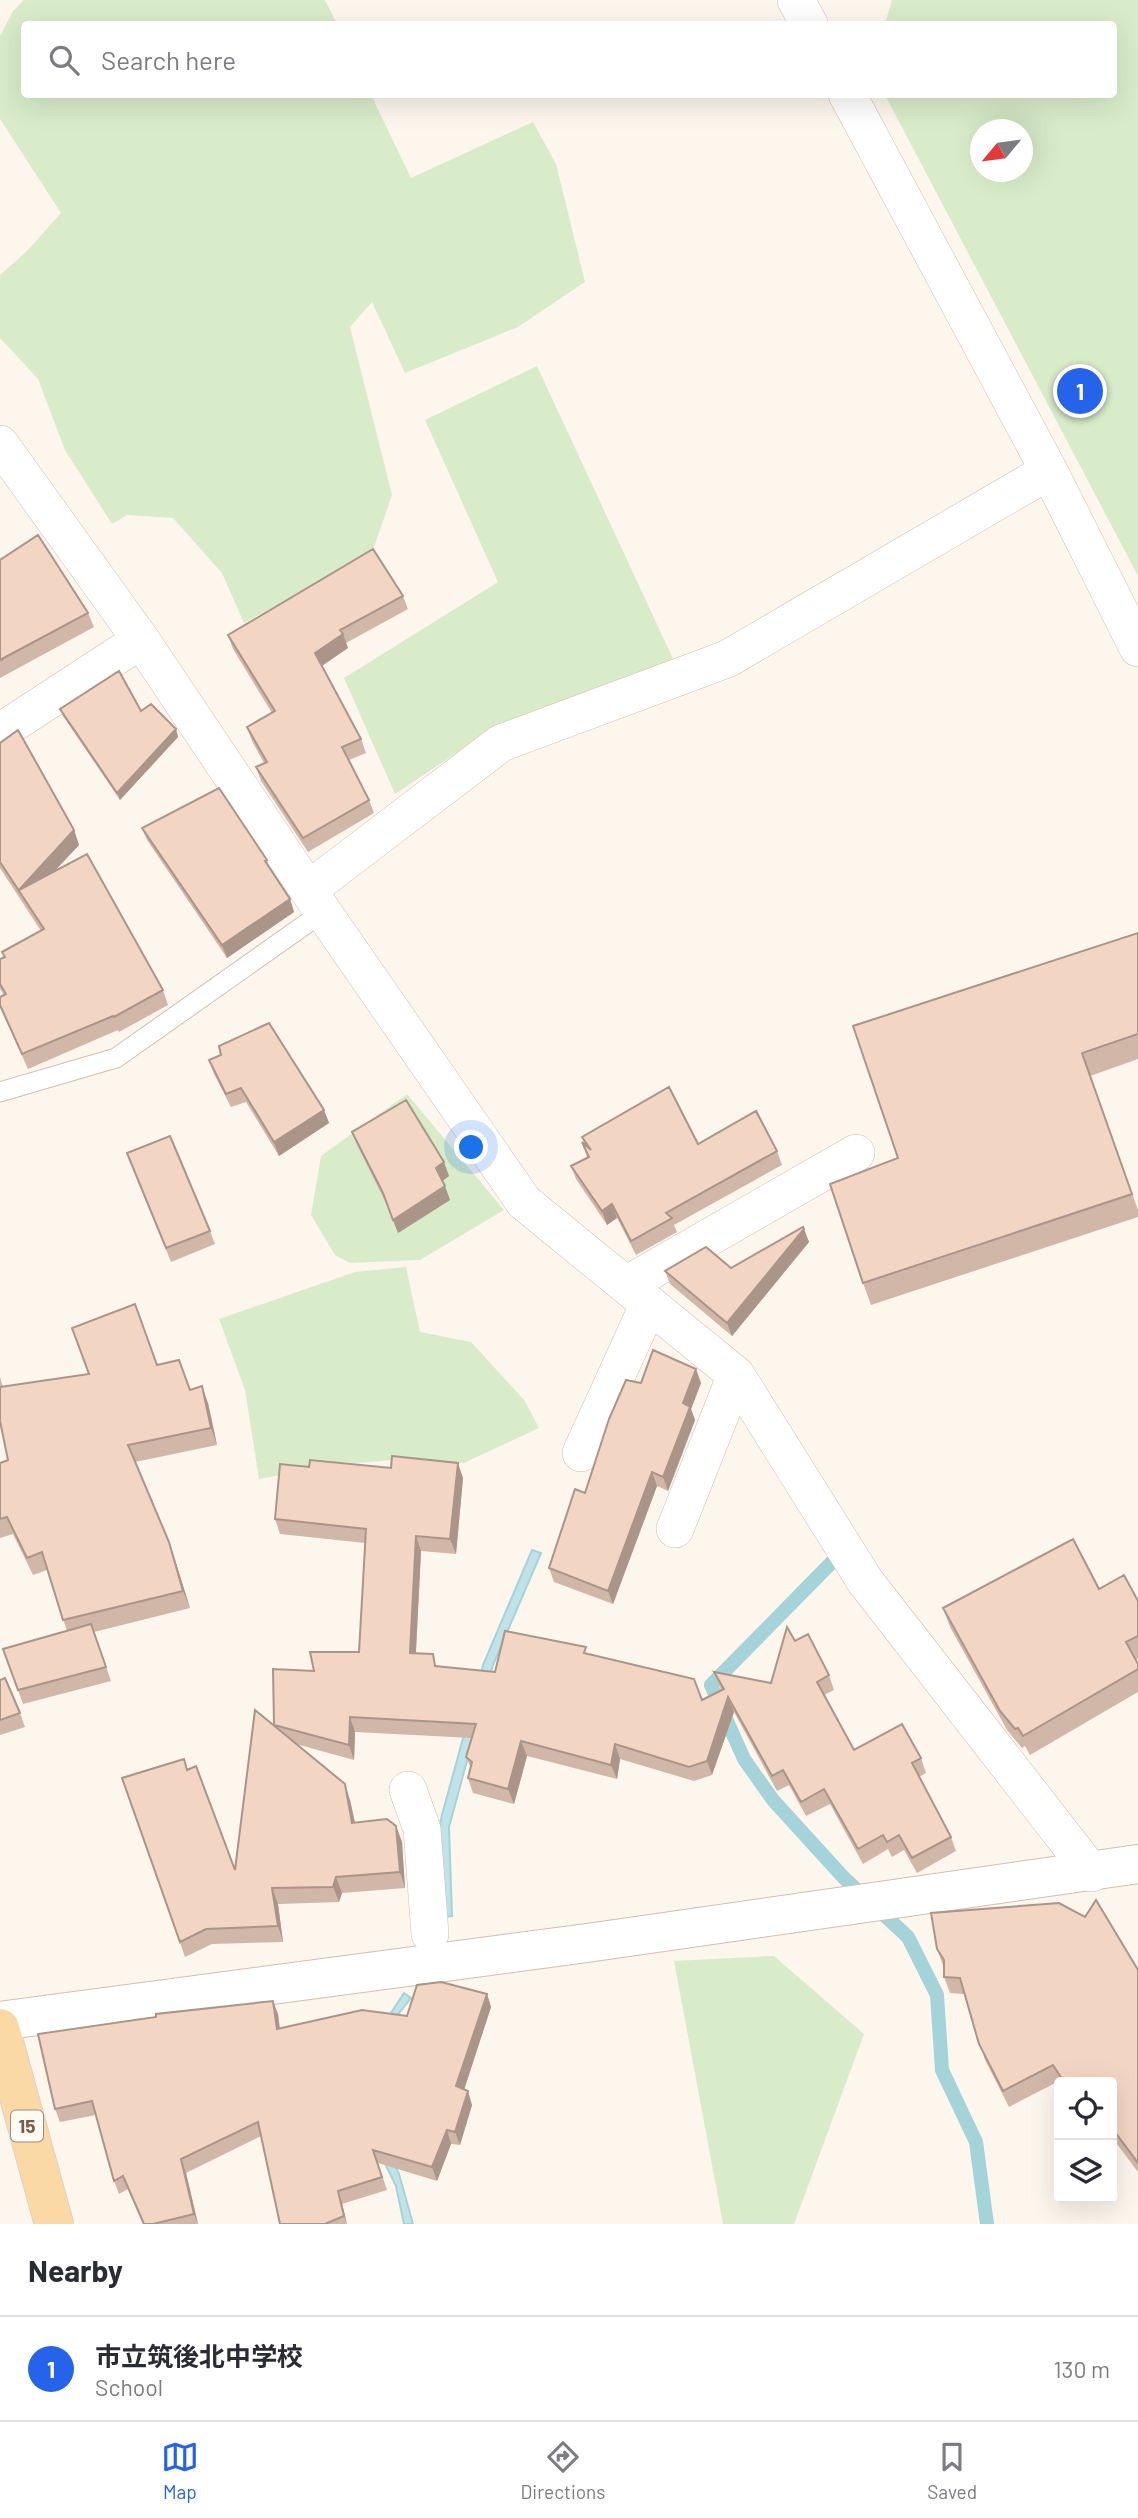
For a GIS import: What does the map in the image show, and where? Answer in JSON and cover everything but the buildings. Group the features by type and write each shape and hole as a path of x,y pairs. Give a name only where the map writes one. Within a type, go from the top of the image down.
{"main road":[{"name":"15","path":"0,2028 54,2224"}],"street":[{"path":"796,0 807,21"},
{"path":"849,98 1049,471 1138,648"},
{"path":"0,444 141,640 316,901 524,1202 736,1375 864,1581 1123,1872"},
{"path":"316,901 501,743 727,659 1049,471"},
{"path":"0,732 141,640"},
{"path":"581,1453 638,1295 856,1153"},
{"path":"675,1530 736,1375"},
{"path":"408,1790 422,1829 430,1934"},
{"path":"0,2021 1123,1872"}],"lane":[{"path":"0,1092 116,1058 316,901"}],"green space":[{"path":"24,0 325,0 336,21 21,21 21,98 372,98 411,178 533,122 556,164 585,282 518,327 405,373 372,302 350,327 392,495 372,553 244,623 222,573 173,518 127,515 112,524 65,450 38,379 0,338 0,275 27,251 61,213 0,119 0,36 13,11"},
{"path":"892,0 1138,0 1138,576 887,98 1117,98 1117,21 886,21"},
{"path":"537,366 675,663 494,728 395,794 344,678 498,582 425,420"},
{"path":"407,1094 504,1210 420,1260 350,1263 335,1255 311,1215 321,1156"},
{"path":"406,1267 420,1332 471,1342 525,1401 539,1428 464,1463 414,1458 326,1466 259,1479 245,1390 219,1319 355,1272"},
{"path":"774,1956 864,2034 794,2224 723,2224 674,1961"}],"water":[{"path":"532,1550 541,1553 493,1665 449,1827 452,1916 442,1917 439,1830 442,1815 483,1665"},
{"path":"404,1993 411,1998 392,2022 385,2145 399,2174 413,2224 404,2224 396,2186 378,2149 387,2019"}],"waterway":[{"path":"836,1558 711,1685 744,1759 773,1800 844,1878 908,1937 937,1995 942,2070 976,2142 987,2224"}],"place":[{"name":"市立筑後北中学校","path":"1080,391"}]}
